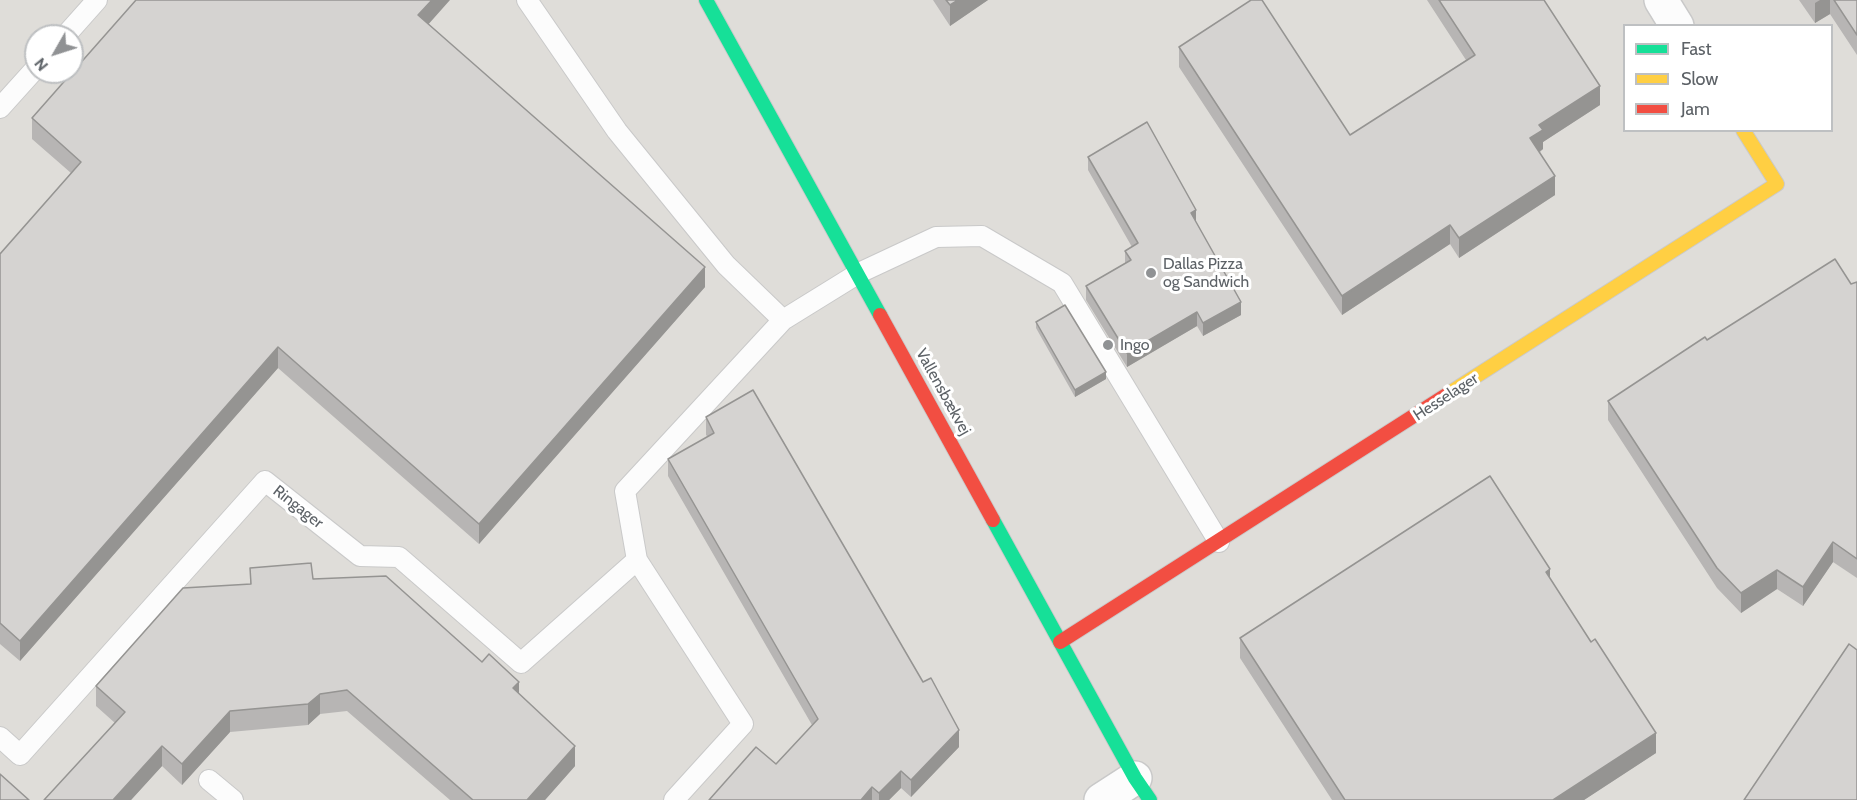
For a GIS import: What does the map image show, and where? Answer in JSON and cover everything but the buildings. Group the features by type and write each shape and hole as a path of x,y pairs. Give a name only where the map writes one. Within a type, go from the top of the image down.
{"street":[{"name":"Vallensbækvej","path":"706,0 1143,789"},
{"path":"1661,0 1676,24"},
{"name":"Hesselager","path":"1060,642 1777,184 1744,132"},
{"path":"1101,800 1143,789"}],"lane":[{"path":"75,24 97,0"},
{"path":"527,0 617,130 726,265 783,320"},
{"path":"0,108 24,81"},
{"path":"674,800 744,724 637,560 625,491 783,320 859,273 936,237 982,236 1062,283 1218,542"},
{"name":"Ringager","path":"0,737 20,755 265,481 360,556 399,557 521,663 637,560"},
{"path":"209,780 233,800"}],"shaded area":[{"path":"0,0 1857,0 1857,800 0,800"}],"traffic: fast":[{"path":"706,0 880,315"},
{"path":"993,520 1135,778 1150,800"}],"traffic: slow":[{"path":"1448,394 1777,184 1744,132"}],"traffic: jam":[{"path":"880,315 993,520"},
{"path":"1060,642 1448,394"}],"place":[{"name":"Dallas Pizza og Sandwich","path":"1151,273"},
{"name":"Ingo","path":"1108,345"}]}
